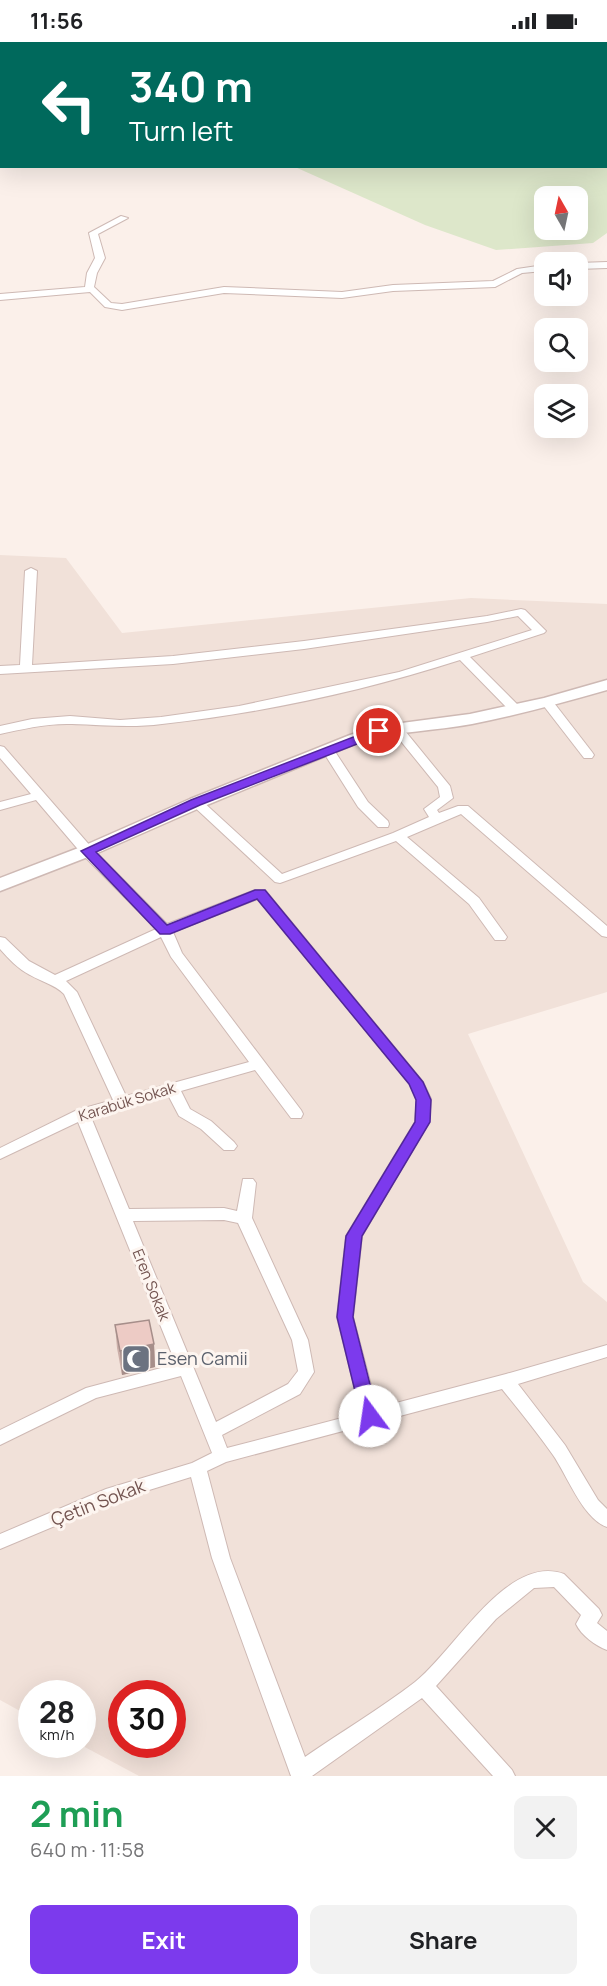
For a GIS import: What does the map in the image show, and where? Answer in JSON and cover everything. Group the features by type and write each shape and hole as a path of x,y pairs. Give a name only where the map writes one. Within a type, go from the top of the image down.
{"street":[{"path":"124,218 93,233 100,258 92,273 89,288 108,305 122,306 224,290 342,295 393,288 495,284 520,271 534,269"},
{"path":"588,266 607,265"},
{"path":"0,297 92,289"},
{"path":"26,667 31,571"},
{"path":"0,670 173,660 280,648 521,612 540,631 402,675 228,711 161,721 120,724 70,720 32,723 0,730"},
{"path":"462,656 514,708"},
{"path":"0,885 87,851 196,802 363,736 470,719 547,702 607,685"},
{"path":"547,702 588,755"},
{"path":"397,729 444,786 447,798 430,809 436,819"},
{"path":"0,750 87,851 165,930 176,954 296,1114"},
{"path":"328,750 363,804 383,824"},
{"path":"0,806 40,795"},
{"path":"196,802 280,879 398,836 463,809 607,933"},
{"path":"398,836 474,901 500,937"},
{"path":"58,980 165,930 260,893 416,1082 424,1100 422,1122 354,1236 345,1317 370,1416"},
{"path":"0,941 19,962 41,975 58,980 70,992 122,1103"},
{"name":"Karabük Sokak","path":"0,1154 82,1114 259,1064"},
{"path":"173,1089 184,1112 206,1125 229,1146"},
{"name":"Eren Sokak","path":"82,1114 222,1456"},
{"path":"212,1432 294,1389 306,1372 300,1340 244,1218 248,1183"},
{"path":"122,1215 224,1214 244,1218"},
{"name":"Çetin Sokak","path":"0,1542 112,1494 197,1468 222,1456 506,1381 607,1351"},
{"path":"0,1438 92,1393 186,1368"},
{"path":"506,1381 559,1450 592,1504 607,1520"},
{"path":"197,1468 221,1558 300,1774 424,1686 490,1613 530,1581 558,1579 593,1615 585,1624 607,1642"},
{"path":"424,1686 505,1776"}],"shaded area":[{"path":"0,555 66,558 122,633 471,598 607,604 607,992 468,1034 583,1282 607,1302 607,1776 139,1776 96,1753 96,1680 18,1680 18,1710 0,1700"}],"green space":[{"path":"297,168 607,168 607,233 593,243 496,250 425,225"}],"building":[{"path":"149,1320 154,1344 120,1351 115,1325"}],"place":[{"name":"Esen Camii","path":"136,1359"}],"route":[{"path":"370,1416 345,1317 354,1236 422,1122 424,1100 416,1082 260,893 165,930 87,851 196,802 379,731"}]}
